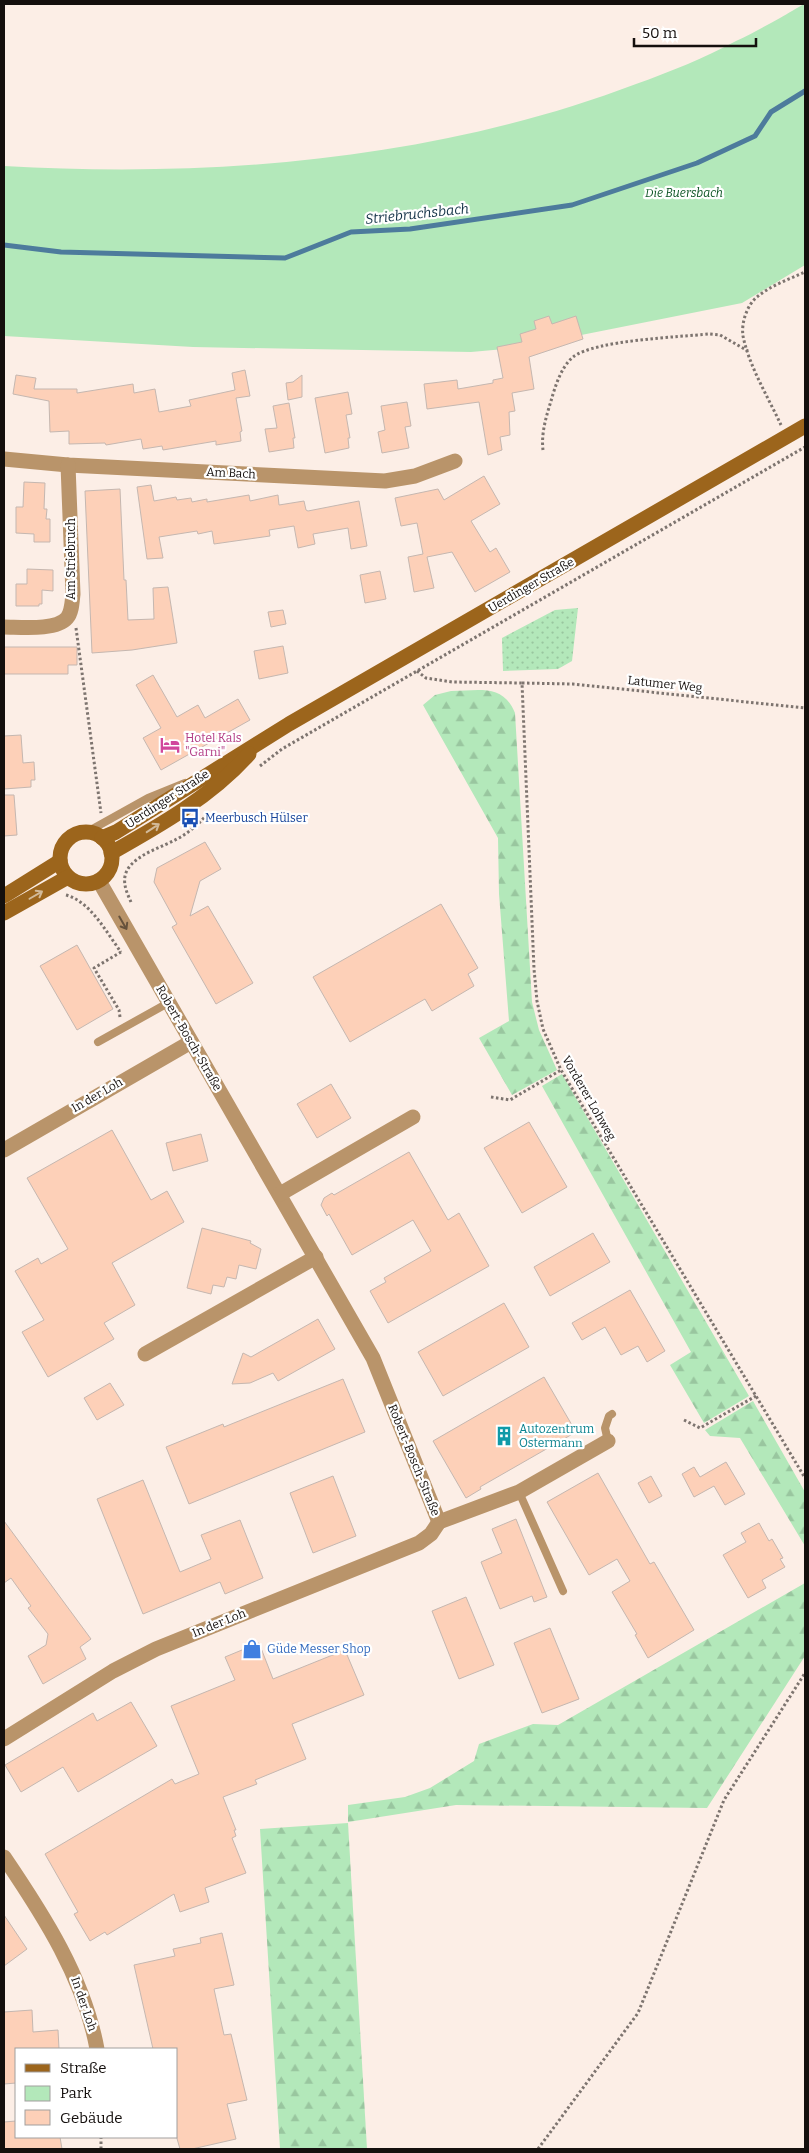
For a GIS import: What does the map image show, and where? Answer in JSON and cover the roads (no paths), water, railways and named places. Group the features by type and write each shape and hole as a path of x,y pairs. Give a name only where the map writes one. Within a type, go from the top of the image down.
{"street":[{"name":"Uerdinger Straße","path":"102,838 116,832 289,724 805,426"},
{"name":"Am Bach","path":"4,459 68,465 386,481 414,476 455,461"},
{"name":"Am Striebruch","path":"4,627 59,624 70,612 73,594 68,465"},
{"name":"Uerdinger Straße","path":"111,853 213,787 237,768 258,744"},
{"path":"87,832 102,838 111,853 111,864 107,874 98,881 82,884 68,877 60,861 62,846 67,840 87,832"},
{"path":"4,896 60,861"},
{"path":"4,913 68,877"},
{"name":"Robert-Bosch-Straße","path":"98,881 373,1358 439,1522 519,1492 608,1441"},
{"name":"In der Loh","path":"4,1150 187,1035"},
{"path":"280,1194 413,1117"},
{"path":"145,1354 316,1257"},
{"name":"In der Loh","path":"4,1739 113,1671 156,1649 420,1543 432,1534 439,1522"},
{"name":"In der Loh","path":"4,1857 30,1896 65,1956 82,1992 94,2029 97,2048"}],"lane":[{"path":"87,832 164,790 203,776"},
{"path":"98,1042 168,1003"},
{"name":"Robert-Bosch-Straße","path":"608,1441 605,1428 609,1416 612,1414"},
{"path":"519,1492 563,1591"}],"waterway":[{"name":"Striebruchsbach","path":"4,245 61,252 285,258 351,232 410,229 572,205 697,163 755,136 771,112 805,91"}],"place":[{"name":"Hotel Kals \"Garni\"","path":"170,745"},
{"name":"Meerbusch Hülser","path":"190,818"},
{"name":"Autozentrum Ostermann","path":"504,1436"},
{"name":"Güde Messer Shop","path":"252,1649"}],"park label":[{"name":"Die Buersbach","path":"684,193"}]}
